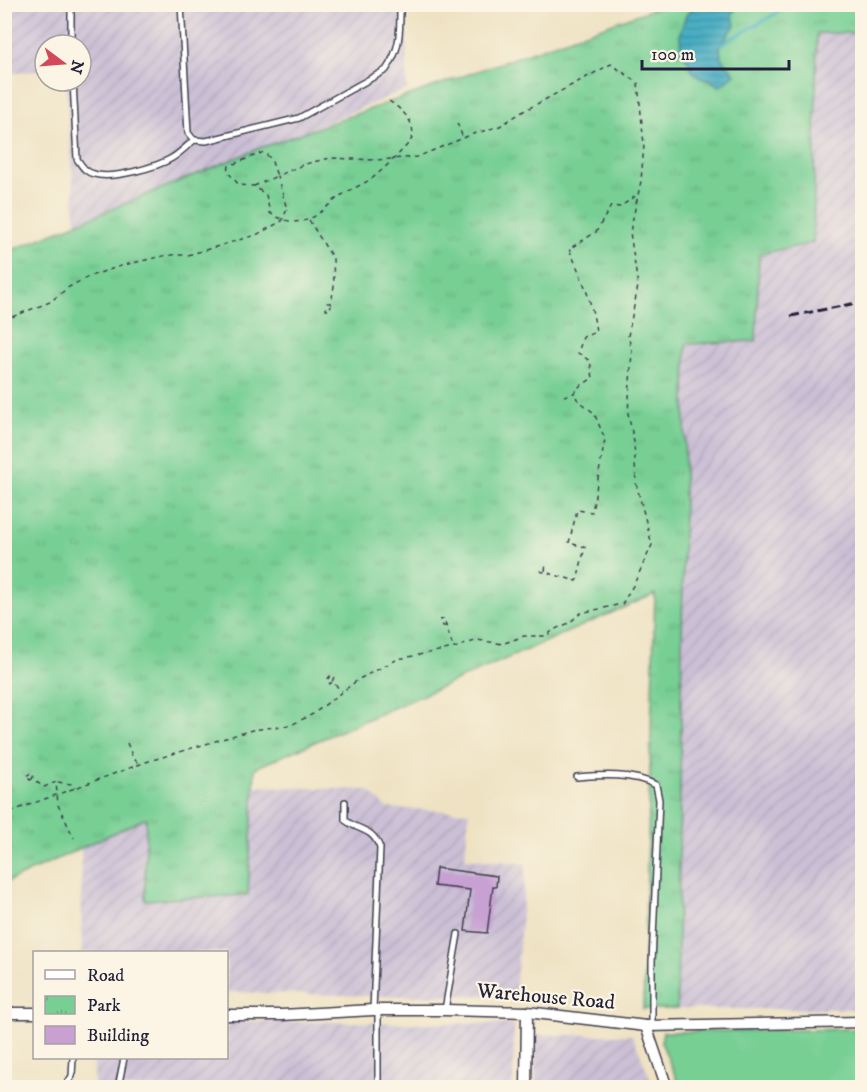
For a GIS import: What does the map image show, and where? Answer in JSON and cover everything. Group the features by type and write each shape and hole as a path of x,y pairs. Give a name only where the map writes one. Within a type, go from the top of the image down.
{"street":[{"name":"Warehouse Road","path":"228,1015 282,1016 375,1010 445,1010 527,1012 649,1026 862,1022"},
{"path":"526,1088 527,1012"},
{"path":"4,1013 33,1013"},
{"path":"649,1026 667,1088"}],"lane":[{"path":"71,4 71,33"},
{"path":"182,4 188,133 194,140"},
{"path":"74,93 77,159 84,169 104,176 150,166 170,159 194,140 206,141 299,118 386,70 396,57 400,36 400,4"},
{"path":"577,777 602,775 645,780 656,785 659,800 649,1026"},
{"path":"345,802 345,820 353,827 367,831 376,837 380,848 375,1010 378,1088"},
{"path":"445,1010 458,934"},
{"path":"28,1088 66,1087 72,1076 73,1059"},
{"path":"118,1088 124,1059"}],"path":[{"path":"4,320 50,302 69,287 90,276 168,255 188,255 256,235 282,221 287,209 277,176 271,159 264,152 229,166 227,171 239,186 254,186 277,176 305,164 330,158 390,160 417,158 500,126 611,64 638,83 644,145 638,195 630,232 638,286 628,336 632,351 628,413 634,442 636,483 652,545 622,604 581,613 547,636 524,636 501,644 478,640 454,648 398,659 359,679 313,714 291,725 252,730 140,765 4,814"},
{"path":"254,186 266,195 270,213 282,221 308,220 342,195 372,179 390,160 407,147 412,138 412,128 405,112 390,101"},
{"path":"457,123 464,139"},
{"path":"564,396 574,393 577,388 593,378 590,361 578,353 583,337 596,332 585,283 569,249 596,232 611,206 620,207 638,195"},
{"path":"308,220 333,260 334,286 331,303"},
{"path":"567,547 577,510 592,512 604,439 594,413 577,399 574,393"},
{"path":"540,571 576,583 585,547 569,543"},
{"path":"544,572 546,563"},
{"path":"447,626 454,648"},
{"path":"332,682 343,692"},
{"path":"127,743 133,758 140,765"},
{"path":"32,778 44,787 56,782 71,784 76,788"},
{"path":"56,782 58,805 74,838"}],"shaded area":[{"path":"4,5 407,5 407,89 76,226 67,93 93,93 93,33 33,33 33,71 5,74"},
{"path":"817,33 862,33 862,1009 677,1009 686,344 756,341 759,253 813,243"},
{"path":"254,786 368,790 387,808 469,812 465,858 526,864 515,995 378,996 228,992 228,951 82,951 81,848 146,818 145,900 248,896"},
{"path":"228,1021 514,1024 513,1087 94,1088 94,1059 228,1059"},
{"path":"536,1035 632,1035 654,1087 535,1087"}],"green space":[{"path":"664,5 862,5 862,33 817,33 813,243 759,254 756,341 686,344 677,1009 643,1009 655,594 255,768 248,895 145,900 146,818 5,883 5,253 260,148"},
{"path":"862,1029 862,1087 680,1087 661,1042 663,1032"}],"water":[{"path":"697,5 730,5 735,10 732,14 735,25 720,47 721,58 735,74 720,86 708,79 700,78 692,71 689,62 681,52 680,33 686,15"}],"building":[{"path":"436,868 497,876 496,887 493,887 487,933 465,931 470,890 434,886"}],"waterway":[{"path":"722,44 793,4"}],"railway":[{"path":"791,316 862,302"}]}
